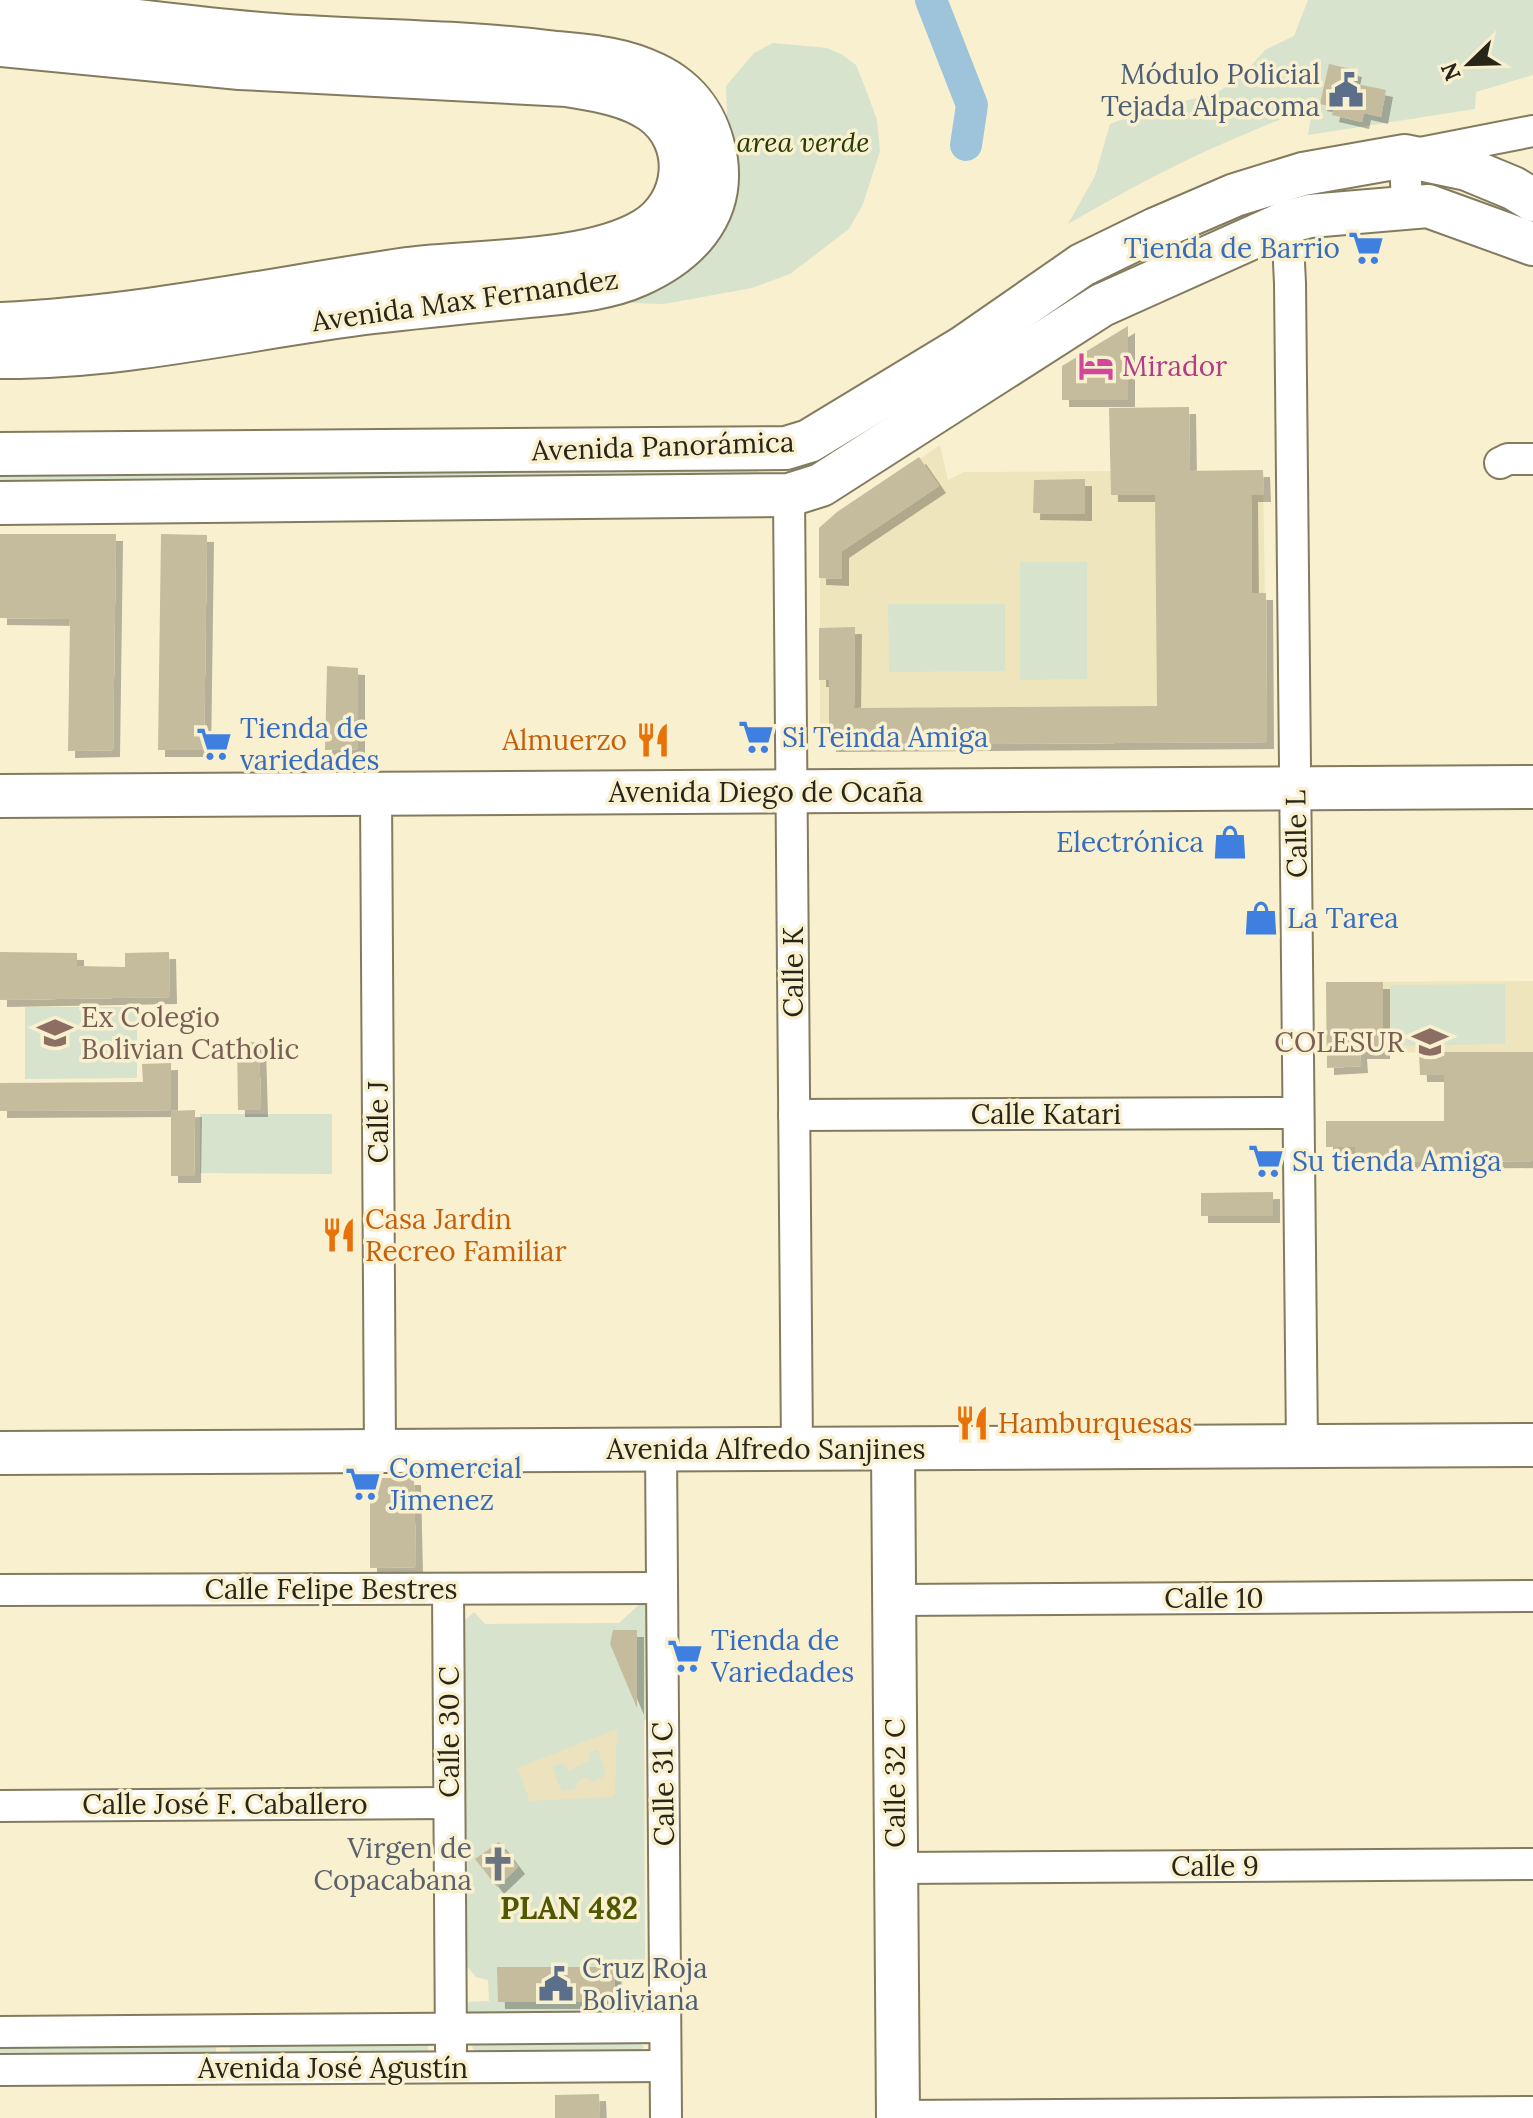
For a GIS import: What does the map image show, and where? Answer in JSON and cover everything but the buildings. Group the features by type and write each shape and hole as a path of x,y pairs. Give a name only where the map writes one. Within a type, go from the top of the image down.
{"main road":[{"name":"Avenida Max Fernandez","path":"0,7 271,36 604,90 632,99 654,111 669,125 678,144 682,182 676,199 663,217 645,231 604,247 552,257 411,270 94,318 17,340"},
{"name":"Avenida Max Fernandez","path":"0,44 240,67 438,61"}],"street":[{"path":"1407,208 1405,156 1533,131"},
{"name":"Avenida Panorámica","path":"0,454 786,448 809,441 952,355 1082,265 1235,195 1344,165 1405,156 1467,169 1533,200"},
{"path":"1282,180 1287,222"},
{"name":"Avenida Panorámica","path":"0,503 789,495 821,485 1102,305 1287,222 1310,216 1428,206 1533,244"},
{"name":"Calle L","path":"1287,222 1302,1446"},
{"path":"786,448 789,495"},
{"path":"1500,463 1508,459 1533,459"},
{"name":"Calle K","path":"789,495 797,1449"},
{"name":"Avenida Diego de Ocaña","path":"0,796 1533,787"},
{"name":"Calle J","path":"376,794 380,1451"},
{"name":"Calle Katari","path":"794,1115 1298,1113"},
{"name":"Avenida Alfredo Sanjines","path":"0,1453 1533,1445"},
{"name":"Calle 31 C","path":"661,1449 666,2118"},
{"name":"Calle 32 C","path":"893,1449 898,2117"},
{"name":"Calle Felipe Bestres","path":"0,1590 661,1588"},
{"name":"Calle 30 C","path":"448,1589 451,2067"},
{"name":"Calle 10","path":"895,1600 1533,1596"},
{"name":"Calle José F. Caballero","path":"0,1806 449,1803"},
{"name":"Calle 9","path":"896,1868 1533,1864"},
{"name":"Avenida José Agustín","path":"0,2032 665,2027"},
{"name":"Avenida José Agustín","path":"0,2070 665,2066"},
{"path":"898,2117 1533,2112"}],"shaded area":[{"path":"940,445 948,480 964,472 1263,470 1267,737 829,745 820,740 820,527"},
{"name":"COLESUR","path":"1533,981 1533,1115 1487,1052 1326,1053 1326,982"}],"green space":[{"path":"1308,0 1533,0 1533,75 1476,92 1475,109 1308,135 1312,110 1294,115 1176,165 1068,224 1095,176 1110,124 1152,108 1215,94 1242,76 1265,50 1294,36"},
{"name":"area verde","path":"773,43 827,48 856,65 877,120 880,151 863,204 849,229 790,274 752,288 664,304 632,303 635,276 728,140 726,86 754,53"},
{"path":"757,469 760,476 0,482 0,475"},
{"path":"1020,562 1087,562 1087,679 1020,680"},
{"path":"888,604 1005,604 1005,671 889,672"},
{"path":"1505,984 1505,1044 1391,1046 1390,985"},
{"path":"25,1007 137,1007 137,1078 25,1079"},
{"path":"200,1114 332,1114 332,1174 200,1173"},
{"path":"642,1602 647,1604 650,1715 644,1721 645,1961 636,1972 623,1978 622,2000 651,2002 652,2011 648,2014 469,2015 465,2009 469,2002 489,2001 488,1980 476,1977 465,1964 463,1622 474,1612 485,1624 619,1623"},
{"path":"638,2040 644,2047 637,2053 478,2053 472,2048 474,2043"},
{"path":"424,2041 428,2044 428,2053 230,2056 230,2043"},
{"path":"216,2043 216,2056 0,2057 0,2045"}],"sand":[{"path":"617,1729 615,1794 612,1797 530,1801 517,1768","holes":["598,1751 606,1775 593,1782 587,1777 578,1781 576,1788 562,1792 554,1766 563,1763 568,1771 590,1760 589,1753"]}],"waterway":[{"path":"931,0 972,105 966,145"}],"place":[{"name":"Módulo Policial Tejada Alpacoma","path":"1346,90"},
{"name":"Tienda de Barrio","path":"1366,248"},
{"name":"Mirador","path":"1096,366"},
{"name":"Si Teinda Amiga","path":"756,737"},
{"name":"Almuerzo","path":"653,740"},
{"name":"Tienda de variedades","path":"214,744"},
{"name":"Electrónica","path":"1230,842"},
{"name":"La Tarea","path":"1261,918"},
{"name":"Ex Colegio Bolivian Catholic","path":"55,1033"},
{"name":"COLESUR","path":"1430,1042"},
{"name":"Su tienda Amiga","path":"1266,1161"},
{"name":"Casa Jardin Recreo Familiar","path":"339,1235"},
{"name":"Hamburquesas","path":"972,1423"},
{"name":"Comercial Jimenez","path":"363,1484"},
{"name":"Tienda de Variedades","path":"685,1656"},
{"name":"Virgen de Copacabana","path":"498,1864"},
{"name":"Cruz Roja Boliviana","path":"556,1984"}],"district":[{"name":"PLAN 482","path":"569,1908"}]}
